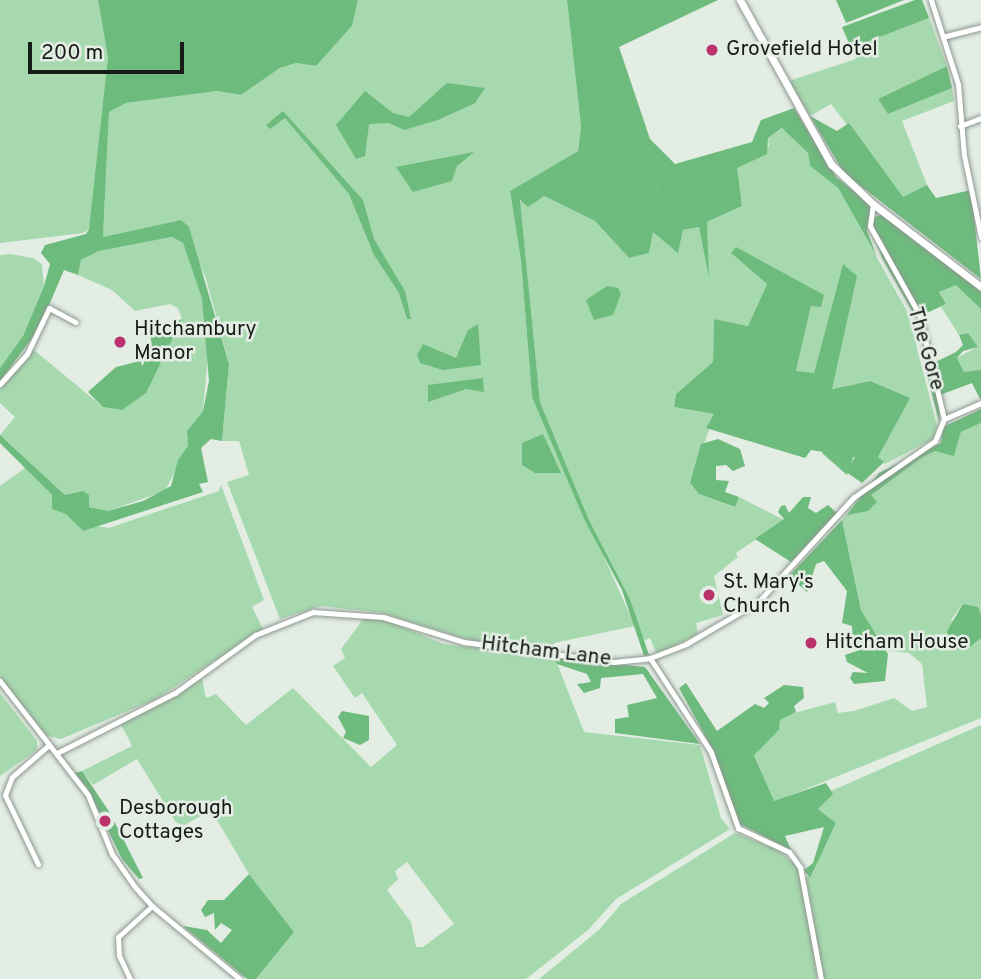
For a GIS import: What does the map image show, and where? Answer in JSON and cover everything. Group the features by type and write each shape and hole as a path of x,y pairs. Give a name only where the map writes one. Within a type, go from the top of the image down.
{"street":[{"path":"740,0 811,135 831,164 873,204 981,287"},
{"path":"931,0 946,36 958,83 960,126 978,194 981,237"},
{"path":"946,36 956,36 981,27"},
{"path":"949,48 956,36"},
{"path":"960,126 981,118"},
{"name":"The Gore","path":"873,204 870,226 919,314 944,419"},
{"path":"0,384 27,354 49,308 75,322"},
{"path":"944,419 981,403"},
{"name":"Hitcham Lane","path":"57,753 175,693 256,635 313,612 383,617 464,642 506,644 614,662 650,658 686,644 758,602 854,497 935,441 944,419"},
{"path":"650,658 711,752 738,828 789,852 800,867 821,979"},
{"path":"0,681 88,795 120,867 152,906 240,979"},
{"path":"38,864 5,795 12,777 49,745"},
{"path":"130,979 119,955 118,937 152,906"}],"shaded area":[{"path":"0,0 98,0 108,58 95,199 89,229 83,233 0,243"},
{"path":"98,0 358,0 352,26 316,66 296,63 280,68 241,95 217,91 126,103 109,112 103,237 181,220 189,227 229,364 222,441 211,439 201,448 208,482 199,484 203,492 83,531 66,514 52,509 52,495 0,443 0,435 65,495 83,491 89,495 89,507 108,511 143,501 171,486 178,460 188,446 187,431 203,411 209,381 202,299 183,243 172,237 99,251 81,260 78,275 64,270 39,329 0,381 0,368 23,336 44,286 50,264 41,253 45,245 86,234 89,229 108,58"},
{"path":"358,0 567,0 581,128 578,151 510,191 521,261 532,397 635,626 554,643 552,649 470,640 382,613 321,606 280,619 227,482 249,475 239,441 222,441 229,364 206,279 181,220 103,237 109,112 126,103 217,91 241,95 280,68 296,63 316,66 352,26"},
{"path":"567,0 718,0 619,47 650,139 675,164 752,142 761,120 794,108 836,177 871,205 867,231 877,257 838,188 810,166 808,153 782,128 768,138 767,154 737,168 742,206 707,222 709,278 699,227 683,230 678,253 653,232 649,253 629,258 595,221 544,196 528,207 520,200 540,402 589,520 630,599 649,655 644,656 622,590 585,521 532,397 521,261 510,191 578,151 581,127"},
{"path":"836,0 904,0 846,23"},
{"path":"915,0 922,0 929,18 851,48 842,27"},
{"path":"929,18 947,66 878,99 888,114 952,88 954,101 902,121 927,185 903,198 831,104 810,116 789,81 856,59 851,48"},
{"path":"947,66 952,88 888,114 878,99"},
{"path":"447,83 485,88 475,103 438,120 404,130 389,123 369,124 365,156 356,159 336,125 365,91 393,113 409,117"},
{"path":"283,111 363,200 374,239 405,291 411,319 407,319 399,293 374,255 349,194 285,118 270,129 266,125"},
{"path":"810,116 837,131 849,123 903,197 927,185 936,198 971,190 981,279 844,173"},
{"path":"783,128 808,153 810,166 838,188 908,313 937,426 933,439 885,464 878,457 870,381 831,389 843,264 814,374 796,371 811,306 731,253 767,284 748,326 714,319 713,362 676,394 674,407 715,414 690,483 699,494 734,507 739,497 784,520 736,553 738,557 714,576 723,615 696,623 698,634 657,655 650,638 643,641 630,599 589,520 540,402 520,202 544,196 595,221 629,258 649,253 653,231 678,252 683,230 699,227 708,272 707,222 742,206 736,168 769,146 768,138"},
{"path":"474,152 457,166 452,181 413,192 396,167"},
{"path":"655,169 668,217 630,227 616,185"},
{"path":"712,176 724,212 705,218 693,182"},
{"path":"883,214 981,291 981,309 956,285 939,292 946,304 916,318 882,258 871,226 872,218"},
{"path":"172,237 183,243 202,299 209,342 203,411 187,431 188,446 165,491 108,511 89,507 89,495 65,495 0,435 15,417 0,403 0,388 34,350 103,407 122,410 182,319 178,308 170,304 135,311 112,290 78,275 81,260 99,251"},
{"path":"736,247 824,295 821,307 811,306 796,371 814,373 843,264 857,276 832,389 870,381 910,398 878,457 884,462 862,483 846,472 855,457 811,450 805,458 706,428 714,414 674,407 676,394 713,362 714,319 748,326 767,284 731,253"},
{"path":"0,255 33,258 42,264 44,286 23,336 0,368"},
{"path":"956,284 981,309 981,370 970,373 964,372 957,358 977,347 968,333 959,335 941,307 946,304 939,292"},
{"path":"607,286 618,288 621,294 613,315 594,320 586,300"},
{"path":"182,319 146,393 122,410 103,407 88,392 116,367 140,361 152,351 150,331"},
{"path":"478,324 481,365 443,370 420,363 417,355 423,344 456,358 468,330"},
{"path":"968,333 978,347 963,351 957,358 964,372 981,370 981,401 972,383 940,395 939,422 925,367 956,352 963,345 959,335"},
{"path":"483,378 484,392 466,389 428,402 428,385"},
{"path":"856,404 867,404 876,411 866,431 847,422"},
{"path":"981,409 981,423 961,432 954,456 935,451 922,457 871,495 877,502 868,511 847,515 879,473 941,443 943,427"},
{"path":"981,423 981,615 963,604 951,620 981,638 981,718 774,802 754,754 779,730 780,720 787,715 835,702 838,713 854,711 894,698 912,711 927,707 922,664 909,653 885,650 861,610 842,520 879,473 941,443 954,456 961,432"},
{"path":"851,432 860,439 847,475 822,453 844,433"},
{"path":"543,434 561,473 535,473 522,465 522,443"},
{"path":"718,439 740,449 745,466 733,471 726,465 716,466 716,480 729,481 725,492 739,497 735,507 699,494 690,483 701,444"},
{"path":"25,468 52,495 53,509 67,514 83,531 92,525 109,528 219,491 221,485 264,600 252,607 263,629 156,699 61,739 47,736 0,680 0,486"},
{"path":"803,497 811,497 808,508 816,513 828,505 837,513 791,562 755,539 784,519 778,512 781,506 785,505 789,513"},
{"path":"842,520 861,610 888,654 885,681 854,684 850,678 853,672 868,673 847,662 845,655 865,648 853,642 852,626 842,623 847,591 824,561 816,564 807,592 789,576"},
{"path":"963,604 978,607 981,615 981,638 964,651 952,648 947,631"},
{"path":"364,618 382,619 444,644 555,658 584,732 700,745 721,818 730,829 616,899 588,930 526,979 256,979 294,932 249,874 211,810 183,826 175,821 137,759 93,785 82,771 132,746 120,722 202,679 206,698 216,694 246,725 293,688 371,767 397,745 362,693 355,698 333,666 345,658 341,649","holes":["407,862 454,924 423,947 416,947 411,922 387,890 398,879 395,871"]},
{"path":"555,658 645,667 700,744 615,733 615,719 629,717 627,705 657,698 643,674 601,678 600,688 584,693 577,684 591,682 587,674 557,664"},
{"path":"686,683 717,731 755,704 764,708 769,703 764,698 784,685 803,687 804,698 794,706 796,712 780,720 779,730 754,755 774,801 826,783 833,794 818,809 836,823 810,878 804,870 813,863 824,827 785,836 791,850 738,823 713,750 679,688"},
{"path":"0,693 37,741 37,750 0,776"},
{"path":"342,711 369,716 369,740 360,745 343,738 346,732 338,717"},
{"path":"981,725 981,979 823,979 806,877 810,877 836,823 818,809 831,791"},
{"path":"82,771 110,813 143,878 139,879 122,859 88,789 75,773"},
{"path":"735,833 778,850 797,866 809,916 817,979 539,979 600,929 621,904"},
{"path":"249,874 294,932 256,979 247,979 183,926 207,930 221,943 232,930 221,923 215,930 214,913 205,917 201,910 208,900 224,900"}],"place":[{"name":"Grovefield Hotel","path":"712,50"},
{"name":"Hitchambury Manor","path":"120,342"},
{"name":"St. Mary's Church","path":"709,595"},
{"name":"Hitcham House","path":"811,643"},
{"name":"Desborough Cottages","path":"105,821"}]}
